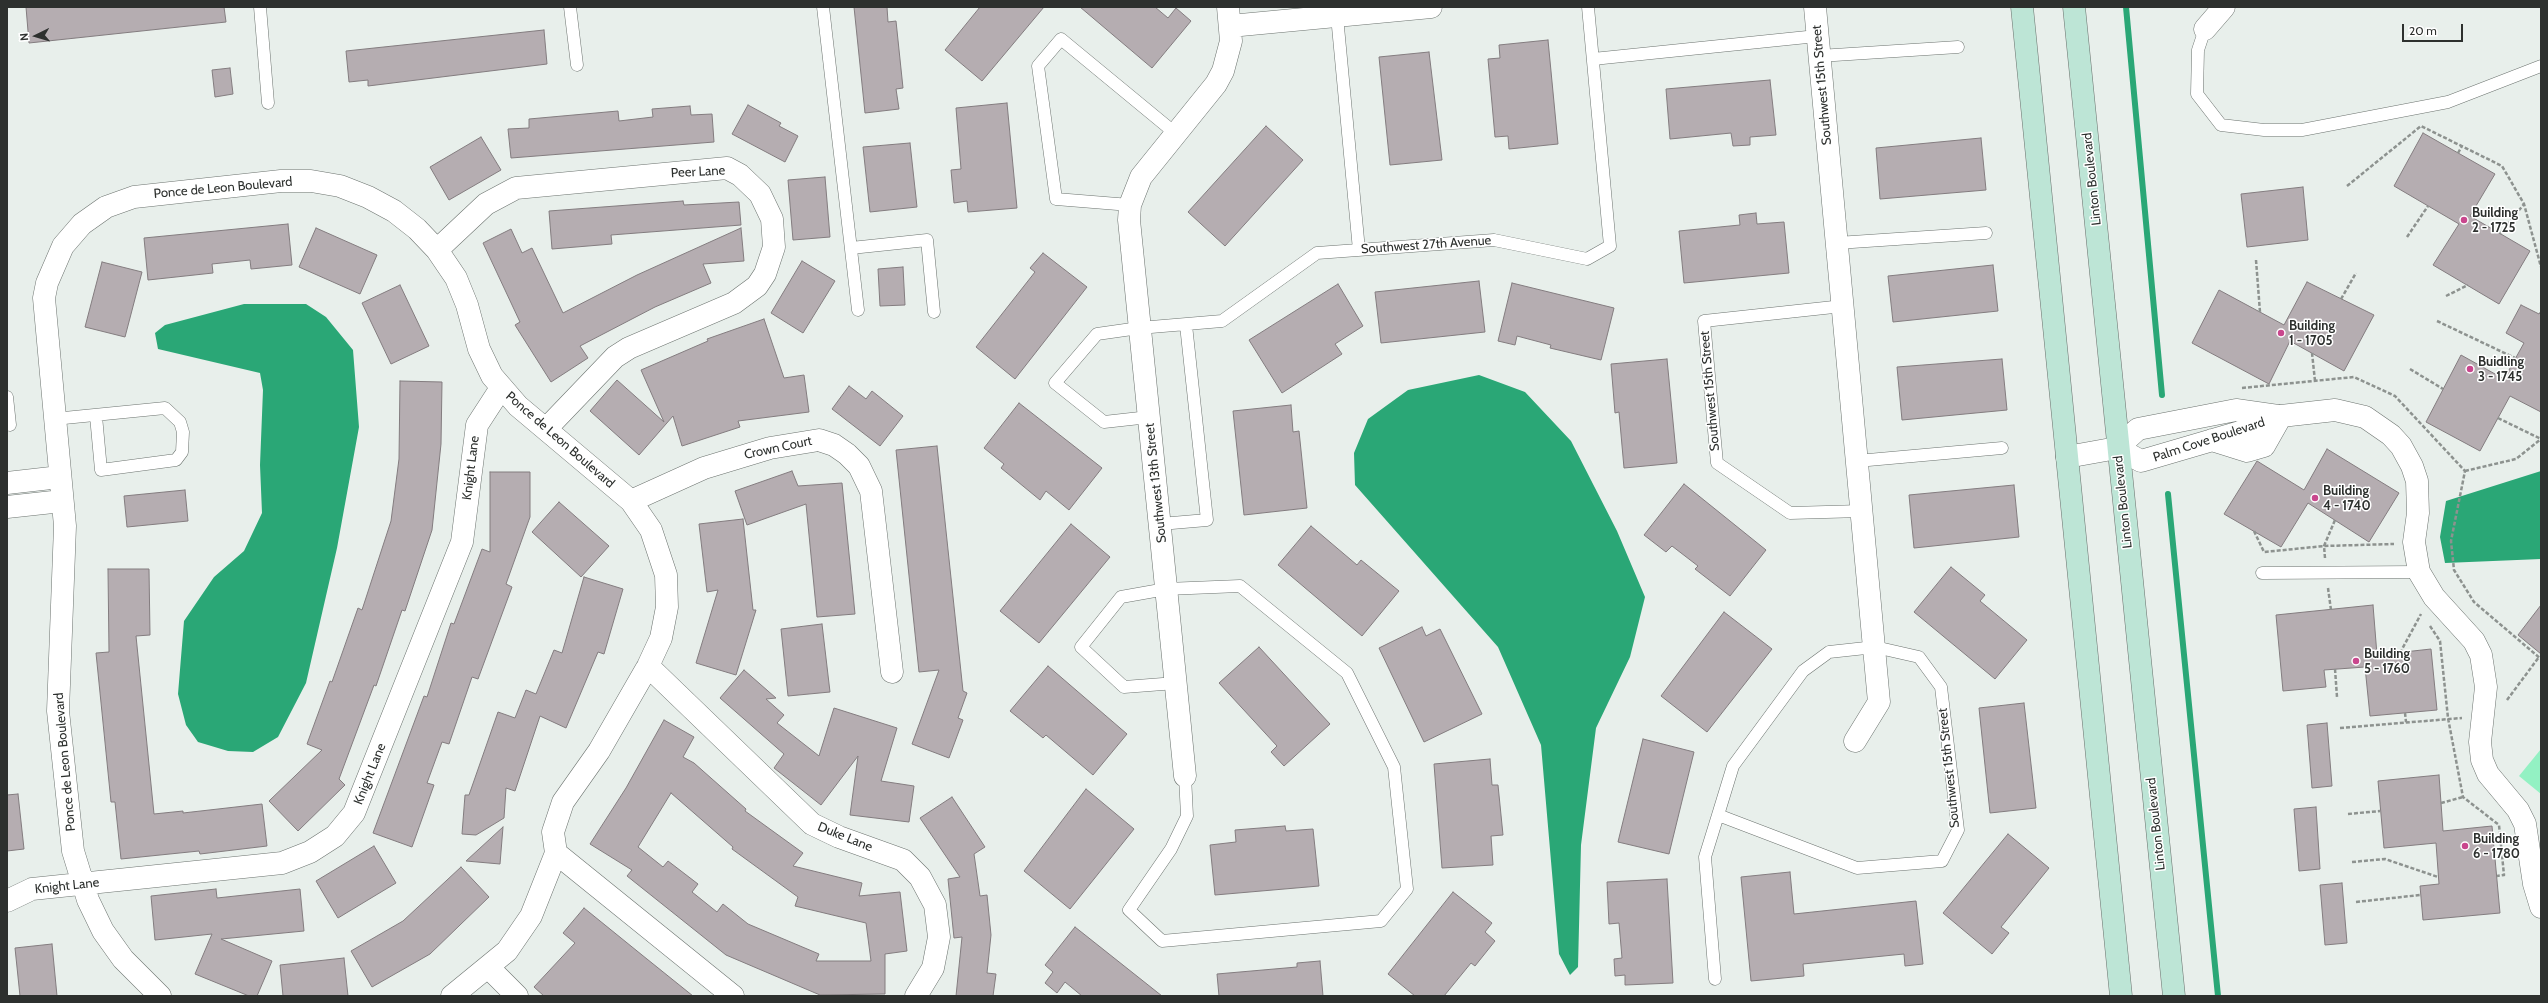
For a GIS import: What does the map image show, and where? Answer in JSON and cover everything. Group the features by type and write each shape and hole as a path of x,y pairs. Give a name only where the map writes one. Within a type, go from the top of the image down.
{"main road":[{"path":"2022,7 2122,996"},
{"name":"Linton Boulevard","path":"2074,7 2117,448 2174,996"}],"street":[{"path":"1132,198 1150,164 1216,84 1223,71 1231,41 1229,17 1337,16 1363,10 1431,7"},
{"name":"Southwest 15th Street","path":"1814,7 1879,702 1856,741"},
{"path":"2205,29 2207,7"},
{"path":"2205,29 2224,7"},
{"name":"Peer Lane","path":"437,250 486,204 516,188 727,168 740,175 760,194 772,219 774,247 765,274 757,286 734,303 629,348 615,357 546,429"},
{"name":"Ponce de Leon Boulevard","path":"160,996 123,959 103,931 82,884 73,851 58,711 65,543 44,312 47,283 56,259 72,234 94,214 119,201 134,197 281,181 311,181 340,186 368,196 394,211 417,229 437,250 456,278 467,305 479,349 501,388 546,429 631,501 651,530 666,575 665,623 661,638 648,666 599,751 563,802 553,832 556,854 531,916 516,940 489,968 452,996"},
{"name":"Southwest 13th Street","path":"1132,198 1129,220 1185,776"},
{"name":"Knight Lane","path":"7,900 32,889 282,863 323,845 345,825 354,814 462,542 477,425 501,388"},
{"name":"Palm Cove Boulevard","path":"2281,416 2236,410 2145,427 2138,429 2117,448 2141,461 2212,440 2281,416 2334,410 2350,412 2378,425 2391,435 2412,466 2417,481 2418,513 2414,542 2419,572 2434,597 2474,641 2481,656 2486,687 2480,742 2482,760 2488,774 2518,810 2525,824 2534,884 2541,907"},
{"name":"Crown Court","path":"631,501 704,468 770,448 819,440 843,451 859,466 871,491 892,672"},
{"path":"2067,457 2117,448"},
{"path":"7,483 60,477"},
{"path":"7,507 62,501"},
{"name":"Duke Lane","path":"648,666 812,824 839,837 904,860 920,877 935,905 939,937 933,968 916,996"},
{"path":"556,854 733,996"},
{"path":"489,968 517,996"}],"lane":[{"path":"260,7 268,103"},
{"path":"570,7 577,65"},
{"path":"823,7 858,310"},
{"name":"Southwest 27th Avenue","path":"1149,417 1104,422 1055,383 1097,334 1139,328 1222,321 1317,253 1494,240 1587,259 1610,246 1588,7"},
{"path":"1337,16 1360,250"},
{"path":"2205,29 2198,50 2197,94 2221,125 2264,130 2302,130 2448,102 2541,66"},
{"path":"1132,198 1056,199 1038,66 1061,39 1175,133"},
{"path":"1593,59 1818,46 1958,47"},
{"path":"1837,243 1986,233"},
{"path":"851,248 926,240 934,312"},
{"name":"Southwest 15th Street","path":"1843,306 1704,321 1717,463 1790,513 1862,511"},
{"path":"1160,524 1207,520 1186,325"},
{"path":"7,397 10,425"},
{"path":"54,419 165,408 180,422 183,432 182,452 176,460 101,470 96,416"},
{"path":"1857,461 2002,448"},
{"path":"2262,573 2419,572"},
{"path":"1176,683 1124,687 1081,647 1121,597 1166,589 1240,586 1347,673 1394,767 1407,889 1380,921 1162,941 1129,910 1171,848 1187,816 1185,776"},
{"name":"Southwest 15th Street","path":"1715,979 1705,857 1733,766 1803,671 1829,652 1875,647 1919,657 1941,687 1958,830 1942,861 1857,868 1718,815"}],"path":[{"path":"2347,186 2421,126 2502,166 2524,204 2541,267"},
{"path":"2458,153 2462,146"},
{"path":"2500,234 2524,204"},
{"path":"2407,237 2428,206"},
{"path":"2256,260 2260,312"},
{"path":"2341,299 2356,273"},
{"path":"2446,296 2468,285"},
{"path":"2437,321 2515,358"},
{"path":"2312,353 2315,381"},
{"path":"2410,369 2443,389"},
{"path":"2465,471 2516,459 2541,439 2498,418"},
{"path":"2340,728 2448,718 2483,718 2494,720 2520,680 2540,658 2474,602 2454,570 2451,541 2461,491"},
{"path":"2331,610 2324,546 2335,520"},
{"path":"2400,653 2421,613 2425,619"},
{"path":"2429,625 2440,641 2448,718 2463,797 2499,824 2504,875 2497,876"},
{"path":"2335,670 2337,697"},
{"path":"2405,713 2406,722"},
{"path":"2441,803 2463,797"},
{"path":"2348,814 2380,811"},
{"path":"2352,862 2385,859 2438,877"},
{"path":"2356,902 2420,895"}],"shaded area":[{"path":"244,304 306,304 326,317 353,350 359,427 337,548 306,683 278,737 253,752 228,751 198,742 186,725 178,694 184,621 214,577 244,551 262,513 260,465 263,390 260,373 158,349 155,333 165,325"},
{"path":"1479,375 1525,392 1571,441 1617,531 1645,597 1630,657 1596,728 1581,845 1578,967 1570,975 1559,954 1541,745 1498,647 1355,485 1354,453 1368,419 1408,390"},
{"path":"2541,471 2541,559 2445,563 2440,537 2446,501"},
{"path":"2541,749 2541,794 2519,776"}],"building":[{"path":"26,7 224,7 226,22 29,43"},
{"path":"854,7 887,7 888,22 896,21 903,88 896,89 899,109 865,113"},
{"path":"980,7 1044,7 982,81 945,50"},
{"path":"1080,7 1155,7 1168,18 1176,8 1191,21 1152,68"},
{"path":"544,30 547,64 368,86 368,80 349,82 346,51"},
{"path":"1548,40 1558,144 1509,149 1508,136 1495,137 1488,59 1500,58 1499,45"},
{"path":"1429,52 1442,160 1390,165 1379,57"},
{"path":"230,68 233,94 215,97 212,70"},
{"path":"1770,80 1776,135 1750,137 1750,145 1733,146 1731,133 1670,139 1666,89"},
{"path":"1007,103 1017,208 968,212 967,201 954,203 951,170 961,169 956,108"},
{"path":"748,105 781,123 779,126 798,136 785,162 732,134"},
{"path":"690,106 691,115 712,114 714,142 511,158 508,129 529,128 529,119 618,111 619,121 653,117 652,109"},
{"path":"1266,126 1303,160 1225,246 1188,212"},
{"name":"Building 2 - 1725","path":"2423,133 2495,174 2470,216 2530,251 2499,304 2433,265 2459,224 2394,186"},
{"path":"481,137 501,170 449,200 430,167"},
{"path":"1981,138 1986,190 1880,199 1876,148"},
{"path":"910,143 917,207 870,212 863,147"},
{"path":"825,177 830,237 793,240 788,180"},
{"path":"2303,187 2308,240 2247,247 2241,194"},
{"path":"683,201 684,205 739,202 741,225 611,235 612,244 552,249 549,211"},
{"path":"1756,213 1757,224 1784,222 1789,273 1684,283 1679,231 1740,225 1739,215"},
{"path":"288,224 292,265 251,269 250,260 212,264 213,273 148,280 144,238"},
{"path":"316,228 377,255 360,294 299,267"},
{"path":"741,228 744,261 703,264 711,283 655,307 580,346 588,358 551,382 515,325 520,322 483,243 511,229 522,253 532,248 563,313 637,275"},
{"path":"1043,253 1087,287 1015,379 976,347 1035,272 1030,268"},
{"path":"802,261 835,281 803,333 771,313"},
{"path":"102,262 142,272 125,337 85,327"},
{"path":"1993,265 1998,311 1893,322 1888,276"},
{"path":"903,267 905,305 880,306 878,269"},
{"path":"1479,281 1485,332 1381,343 1375,292"},
{"name":"Building 1 - 1705","path":"2307,282 2374,315 2344,371 2290,341 2269,384 2192,343 2219,290 2284,325"},
{"path":"1512,283 1614,308 1601,360 1550,348 1551,345 1517,336 1515,345 1498,341"},
{"path":"1338,284 1363,326 1335,344 1342,354 1282,393 1249,340"},
{"path":"400,285 429,346 391,364 362,303"},
{"name":"Buidling 3 - 1745","path":"2521,305 2539,314 2541,311 2541,412 2510,396 2480,451 2426,422 2461,355 2504,379 2524,343 2506,333"},
{"path":"764,319 784,378 804,375 809,412 738,421 740,427 682,446 673,416 639,455 590,411 617,380 664,422 641,370 708,341 707,339"},
{"path":"1667,359 1677,463 1624,468 1619,412 1615,413 1611,364"},
{"path":"2002,359 2007,410 1902,420 1897,367"},
{"path":"400,381 442,382 441,444 432,530 405,611 402,610 376,686 374,685 339,779 345,785 298,831 269,801 322,750 307,744 330,681 332,682 358,608 362,610 391,521 399,459"},
{"path":"849,386 866,399 872,391 903,416 880,446 832,409"},
{"path":"1019,403 1102,468 1069,510 1046,491 1040,500 1001,468 1004,464 984,448"},
{"path":"1291,405 1293,432 1299,431 1307,508 1244,515 1233,411"},
{"path":"937,446 963,691 967,693 958,718 963,720 949,758 912,744 939,670 919,672 896,450"},
{"name":"Building 4 - 1740","path":"2327,449 2399,493 2369,542 2308,503 2281,547 2224,514 2257,461 2304,490"},
{"path":"792,471 798,486 842,483 855,614 817,617 806,504 747,525 735,491"},
{"path":"490,472 530,472 530,517 506,584 512,587 478,679 472,677 449,744 442,742 427,783 434,785 412,847 373,833 424,696 427,697 451,623 454,624 482,549 490,552"},
{"path":"1684,484 1766,550 1730,596 1695,569 1698,566 1672,546 1666,552 1644,535"},
{"path":"2014,485 2019,537 1914,548 1909,495"},
{"path":"185,490 188,521 127,527 124,496"},
{"path":"559,502 609,546 581,577 532,532"},
{"path":"743,519 753,610 756,610 736,675 696,663 718,590 707,592 699,524"},
{"path":"1071,524 1110,557 1039,643 1000,611"},
{"path":"1311,526 1357,565 1361,560 1399,591 1362,636 1278,565"},
{"path":"1951,567 1985,595 1980,601 2027,640 1995,679 1914,612"},
{"path":"108,569 149,569 150,635 136,636 154,814 183,811 183,813 262,804 267,846 200,854 199,851 121,859 115,802 111,802 96,653 109,652"},
{"path":"584,577 623,589 604,654 598,652 566,728 540,716 515,791 506,788 504,818 476,835 462,834 465,795 469,795 498,712 515,718 526,690 536,694 554,650 562,653"},
{"name":"Building 5 - 1760","path":"2373,605 2377,655 2431,649 2437,710 2370,716 2365,667 2324,670 2326,687 2283,691 2276,615"},
{"path":"2541,605 2541,654 2518,635"},
{"path":"1724,612 1772,649 1707,732 1661,696"},
{"path":"822,624 830,692 788,696 781,629"},
{"path":"1422,627 1426,636 1440,629 1482,714 1424,742 1379,648"},
{"path":"1259,647 1330,724 1284,766 1271,752 1277,746 1219,683"},
{"path":"1048,666 1127,734 1093,775 1046,735 1043,738 1010,711"},
{"path":"744,670 776,698 766,699 784,715 777,723 819,756 834,708 897,728 881,781 914,786 909,822 850,815 858,756 821,805 774,768 784,754 720,698"},
{"path":"2024,703 2036,808 1990,813 1979,708"},
{"path":"664,720 694,737 683,757 694,763 746,809 745,811 803,853 793,866 862,883 859,896 900,892 907,951 885,954 885,994 820,995 726,955 627,876 632,870 590,844 626,788","holes":["671,793 733,847 732,849 798,897 795,906 866,923 871,961 816,961 819,954 748,924 723,904 717,912 692,892 698,884 668,861 663,867 638,847"]},
{"path":"2327,723 2332,786 2312,788 2307,725"},
{"path":"1643,739 1694,752 1669,854 1618,842"},
{"path":"1490,759 1492,785 1498,785 1503,835 1491,836 1493,865 1442,868 1434,764"},
{"name":"Building 6 - 1780","path":"2439,775 2443,831 2492,826 2500,913 2423,920 2420,886 2439,884 2436,843 2384,848 2378,781"},
{"path":"1086,789 1134,829 1070,909 1024,871"},
{"path":"18,794 24,849 7,851 7,795"},
{"path":"952,797 985,847 974,854 980,896 987,895 991,935 987,973 996,974 993,996 956,996 962,937 954,938 948,879 960,877 920,818"},
{"path":"2316,807 2320,869 2299,871 2294,809"},
{"path":"1285,826 1286,831 1313,829 1319,886 1215,895 1210,845 1236,842 1235,830"},
{"path":"503,827 500,864 466,861"},
{"path":"2008,834 2049,868 2001,927 2009,933 1992,954 1943,913"},
{"path":"374,846 396,883 338,918 316,881"},
{"path":"461,867 489,897 430,954 372,987 351,951 403,921"},
{"path":"1790,872 1794,914 1916,901 1923,964 1905,966 1904,954 1803,964 1804,976 1751,981 1741,877"},
{"path":"1667,879 1673,983 1625,985 1625,975 1615,976 1614,959 1622,958 1619,923 1609,924 1607,882"},
{"path":"2342,883 2347,943 2325,945 2320,885"},
{"path":"216,889 217,898 300,889 304,931 221,939 272,961 257,996 249,996 195,974 212,934 155,940 151,896"},
{"path":"1453,892 1492,923 1485,932 1495,941 1475,966 1471,963 1444,996 1415,996 1388,974"},
{"path":"584,908 693,996 544,996 534,987 575,943 563,933"},
{"path":"1075,927 1162,996 1082,996 1065,982 1057,993 1045,983 1053,972 1045,965"},
{"path":"52,944 57,996 20,996 15,948"},
{"path":"344,958 348,996 283,996 280,965"},
{"path":"1320,961 1323,996 1219,996 1217,974 1297,967 1297,963"}],"waterway":[{"path":"2126,7 2162,395"},
{"path":"2168,494 2218,996"}],"place":[{"name":"Building 2 - 1725","path":"2464,220"},
{"name":"Building 1 - 1705","path":"2281,333"},
{"name":"Buidling 3 - 1745","path":"2470,369"},
{"name":"Building 4 - 1740","path":"2315,498"},
{"name":"Building 5 - 1760","path":"2356,661"},
{"name":"Building 6 - 1780","path":"2465,846"}]}
